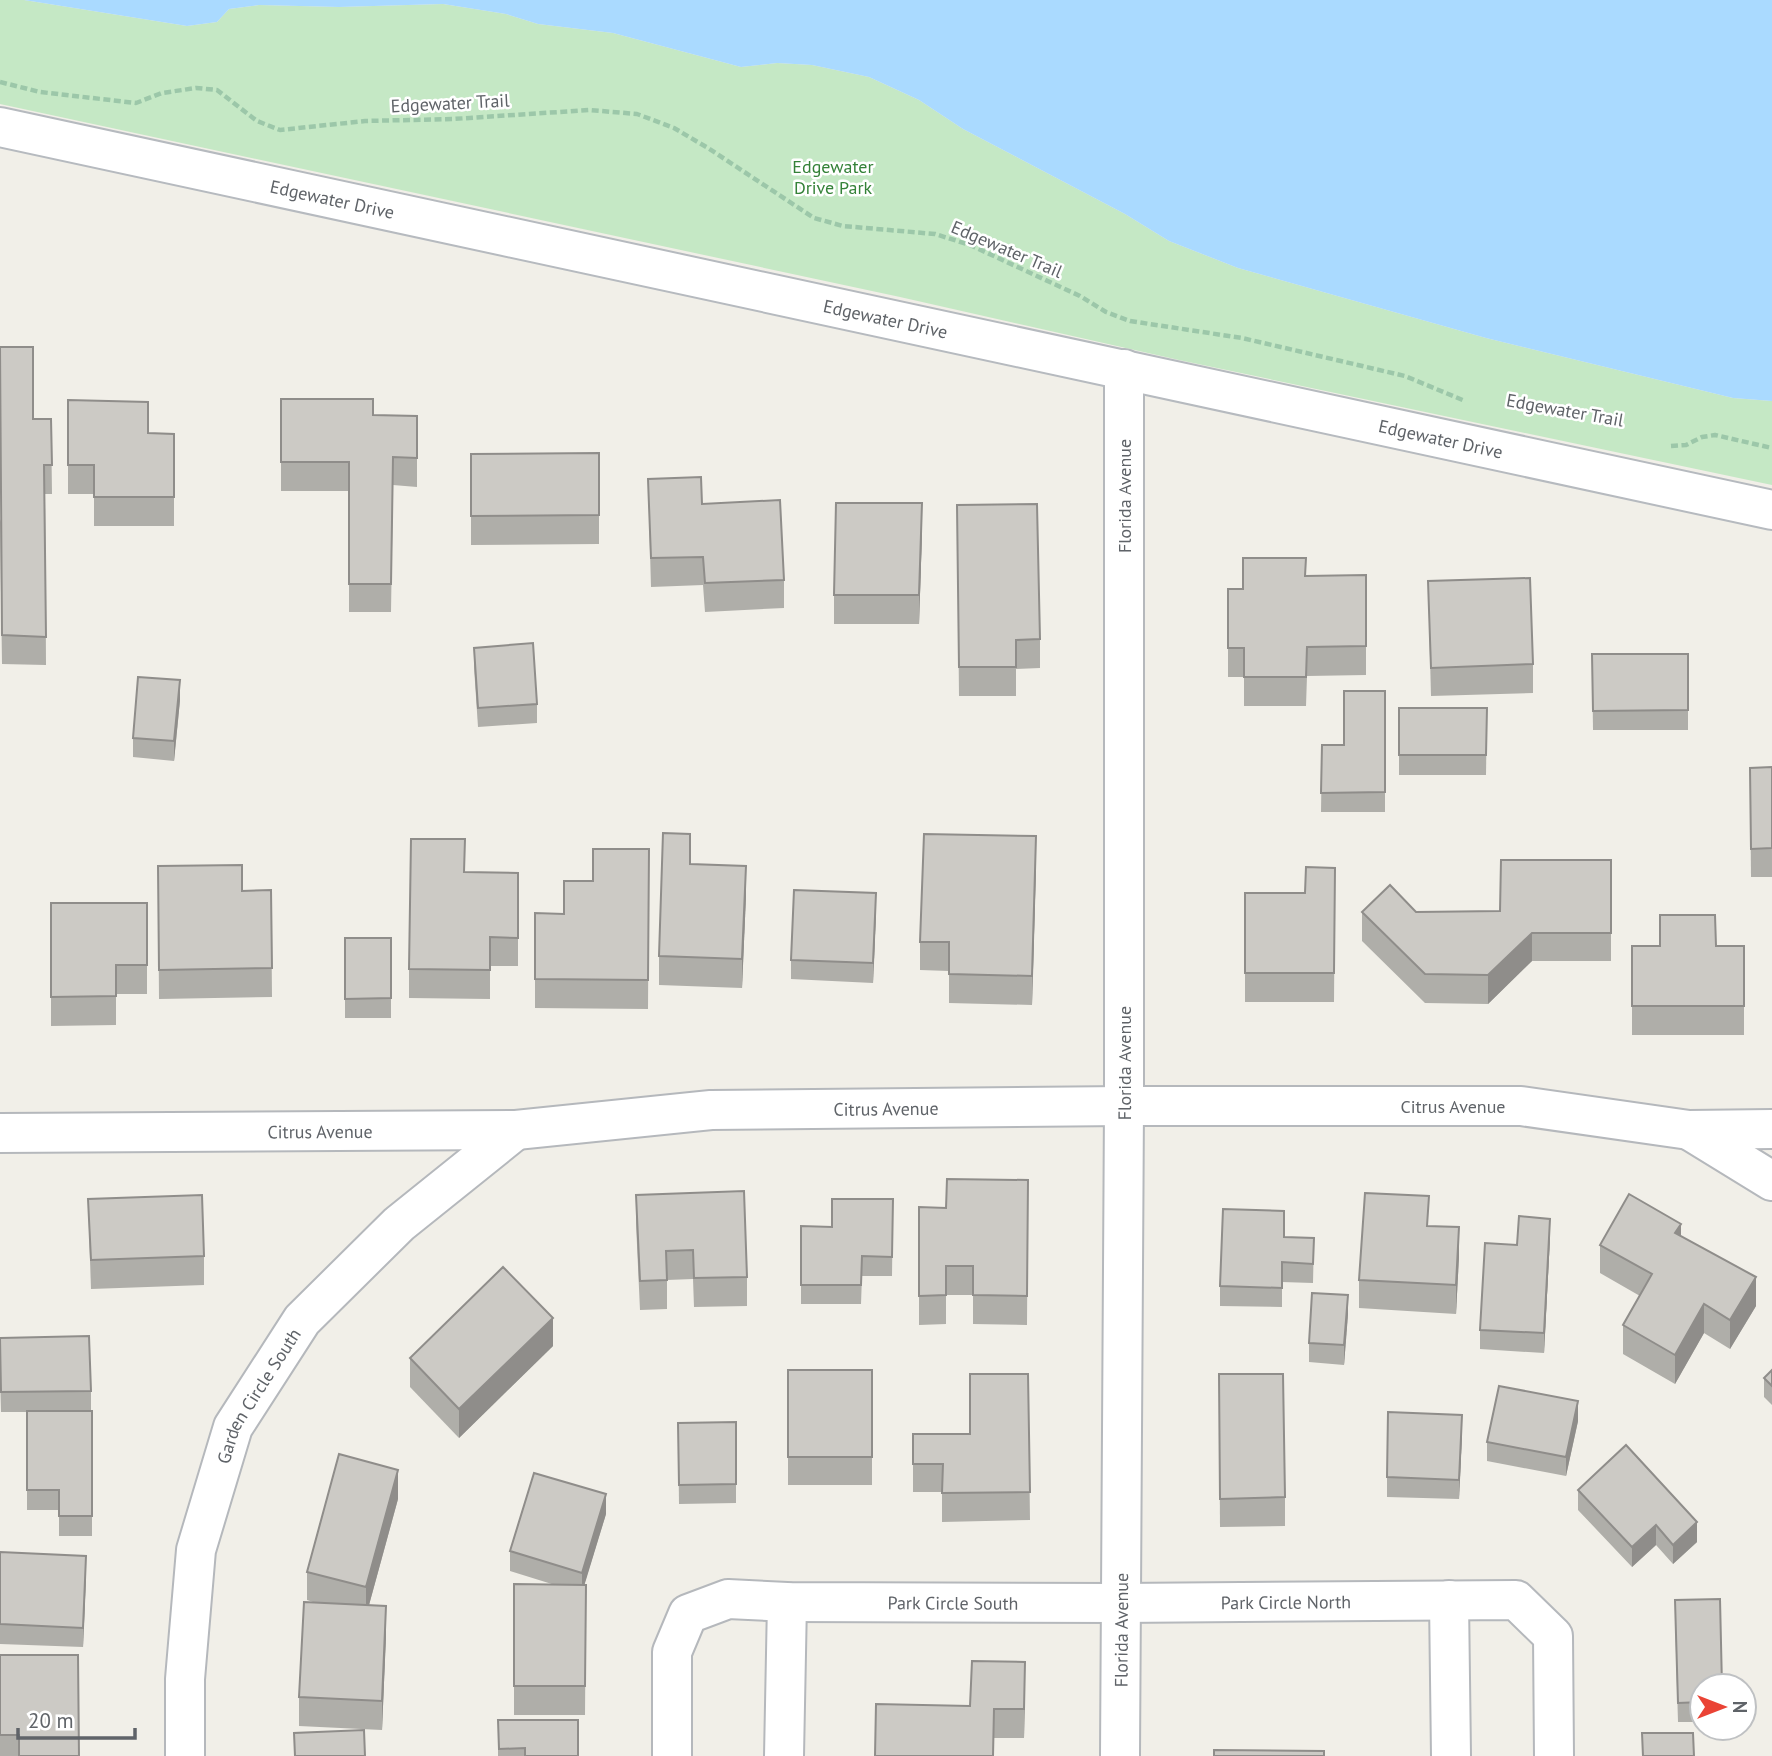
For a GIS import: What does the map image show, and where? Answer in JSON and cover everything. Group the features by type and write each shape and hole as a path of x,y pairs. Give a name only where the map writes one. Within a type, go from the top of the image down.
{"street":[{"name":"Edgewater Drive","path":"0,127 1772,510"},
{"name":"Florida Avenue","path":"1120,1756 1124,1105 1124,369"},
{"name":"Citrus Avenue","path":"0,1133 516,1130 711,1110 1124,1105 1521,1105 1689,1130 1772,1129"},
{"name":"Garden Circle South","path":"185,1756 186,1678 196,1550 233,1427 302,1321 399,1224 516,1130"},
{"path":"1689,1130 1772,1181"},
{"name":"Park Circle South","path":"673,1756 672,1652 688,1614 728,1599 787,1602 1120,1603"},
{"path":"1449,1600 1451,1756"},
{"name":"Park Circle North","path":"1120,1603 1516,1600 1553,1636 1554,1756"},
{"path":"784,1756 787,1602"}],"path":[{"name":"Edgewater Trail","path":"0,82 40,92 136,103 162,93 197,88 216,90 257,121 280,130 365,121 453,119 589,110 637,114 674,128 814,218 843,226 935,234 970,245 1080,296 1105,313 1130,321 1241,338 1405,376 1476,406"},
{"path":"1659,443 1671,446 1686,445 1702,437 1716,435 1772,448"}],"green space":[{"name":"Edgewater Drive Park","path":"0,0 24,0 187,26 217,22 229,9 259,5 339,7 443,4 506,14 538,24 613,33 741,67 777,63 812,65 869,77 919,100 963,129 1125,214 1169,241 1238,268 1486,338 1733,398 1772,401 1772,485 1179,360 900,297 0,104"}],"water":[{"path":"24,0 1772,0 1772,401 1733,398 1486,338 1238,268 1169,241 1125,214 963,129 919,100 869,77 812,65 777,63 741,67 613,33 538,24 506,14 443,4 339,7 259,5 229,9 217,22 187,26"}],"building":[{"path":"0,347 33,347 33,419 51,419 52,465 44,465 46,637 2,635"},
{"path":"281,399 373,399 373,415 417,416 417,458 393,457 391,584 349,584 349,462 281,462"},
{"path":"68,400 148,402 148,433 174,434 174,497 94,497 94,465 68,465"},
{"path":"599,453 599,515 471,516 471,454"},
{"path":"701,477 702,504 780,500 784,580 705,583 703,557 651,558 648,479"},
{"path":"836,503 922,503 919,595 834,595"},
{"path":"1037,504 1040,639 1016,640 1016,667 959,667 957,505"},
{"path":"1243,558 1306,558 1305,576 1366,575 1366,646 1307,647 1306,677 1244,677 1244,648 1228,648 1228,589 1243,589"},
{"path":"1530,578 1533,664 1431,668 1428,581"},
{"path":"533,643 537,704 478,708 474,648"},
{"path":"1592,654 1688,654 1688,710 1593,711"},
{"path":"138,677 180,680 174,741 133,738"},
{"path":"1344,691 1385,691 1385,792 1321,793 1322,745 1344,745"},
{"path":"1399,708 1487,708 1486,755 1399,755"},
{"path":"1772,767 1772,848 1751,849 1750,768"},
{"path":"663,833 690,834 690,864 746,866 742,959 659,956"},
{"path":"924,834 1036,836 1032,976 949,974 949,942 920,942"},
{"path":"411,839 465,839 464,872 518,873 518,938 490,937 490,970 409,969"},
{"path":"593,849 649,849 648,980 535,979 535,913 564,914 564,881 593,881"},
{"path":"1501,860 1611,860 1611,933 1532,933 1488,975 1425,974 1362,912 1390,885 1416,912 1500,911"},
{"path":"242,865 242,891 271,890 272,968 159,970 158,866"},
{"path":"1306,867 1335,868 1334,973 1245,973 1245,893 1305,893"},
{"path":"794,890 876,893 873,963 791,960"},
{"path":"51,903 147,903 147,965 116,965 116,996 51,997"},
{"path":"1660,915 1715,915 1716,946 1744,946 1744,1006 1632,1006 1632,946 1660,946"},
{"path":"345,938 391,938 391,998 345,999"},
{"path":"947,1179 1028,1180 1027,1296 973,1295 973,1266 946,1266 946,1295 919,1296 919,1207 946,1208"},
{"path":"744,1191 747,1277 694,1278 693,1250 666,1251 667,1280 640,1281 636,1195"},
{"path":"1365,1193 1429,1196 1427,1226 1459,1227 1456,1285 1359,1280"},
{"path":"1629,1194 1681,1224 1675,1233 1756,1277 1730,1320 1704,1304 1675,1355 1623,1325 1652,1274 1600,1245"},
{"path":"202,1195 204,1256 91,1260 88,1199"},
{"path":"832,1199 893,1199 892,1257 862,1256 861,1285 801,1285 801,1226 832,1227"},
{"path":"1223,1209 1284,1211 1284,1237 1314,1238 1313,1264 1282,1262 1282,1288 1220,1286"},
{"path":"1519,1216 1550,1219 1544,1333 1480,1330 1485,1243 1517,1245"},
{"path":"503,1267 553,1318 459,1409 410,1358"},
{"path":"1312,1293 1348,1295 1344,1345 1309,1343"},
{"path":"89,1336 91,1391 1,1392 0,1338"},
{"path":"788,1370 872,1370 872,1457 788,1457"},
{"path":"1772,1370 1772,1386 1764,1378"},
{"path":"970,1374 1028,1374 1030,1492 942,1493 943,1464 913,1464 913,1434 970,1434"},
{"path":"1219,1374 1283,1374 1285,1497 1220,1499"},
{"path":"1499,1386 1578,1401 1566,1457 1487,1442"},
{"path":"27,1411 92,1411 92,1516 59,1516 59,1490 27,1490"},
{"path":"1388,1412 1462,1415 1459,1480 1387,1477"},
{"path":"736,1422 736,1484 679,1485 678,1423"},
{"path":"1626,1445 1697,1522 1673,1545 1656,1525 1632,1547 1578,1490"},
{"path":"339,1454 398,1470 366,1587 307,1572"},
{"path":"534,1473 606,1494 582,1573 510,1551"},
{"path":"0,1552 86,1556 83,1628 0,1624"},
{"path":"514,1584 586,1585 585,1686 514,1686"},
{"path":"1720,1599 1722,1672 1688,1672 1688,1703 1678,1703 1675,1600"},
{"path":"304,1602 386,1606 382,1701 299,1697"},
{"path":"0,1655 78,1655 79,1756 19,1756 19,1735 0,1735"},
{"path":"972,1661 1025,1662 1024,1709 994,1709 993,1756 875,1756 876,1704 970,1706"},
{"path":"498,1720 578,1720 578,1756 525,1756 525,1748 499,1749"},
{"path":"364,1730 365,1756 295,1756 294,1733"},
{"path":"1642,1733 1688,1733 1688,1742 1693,1742 1694,1756 1643,1756"},
{"path":"1214,1750 1324,1751 1324,1756 1214,1756"}]}
